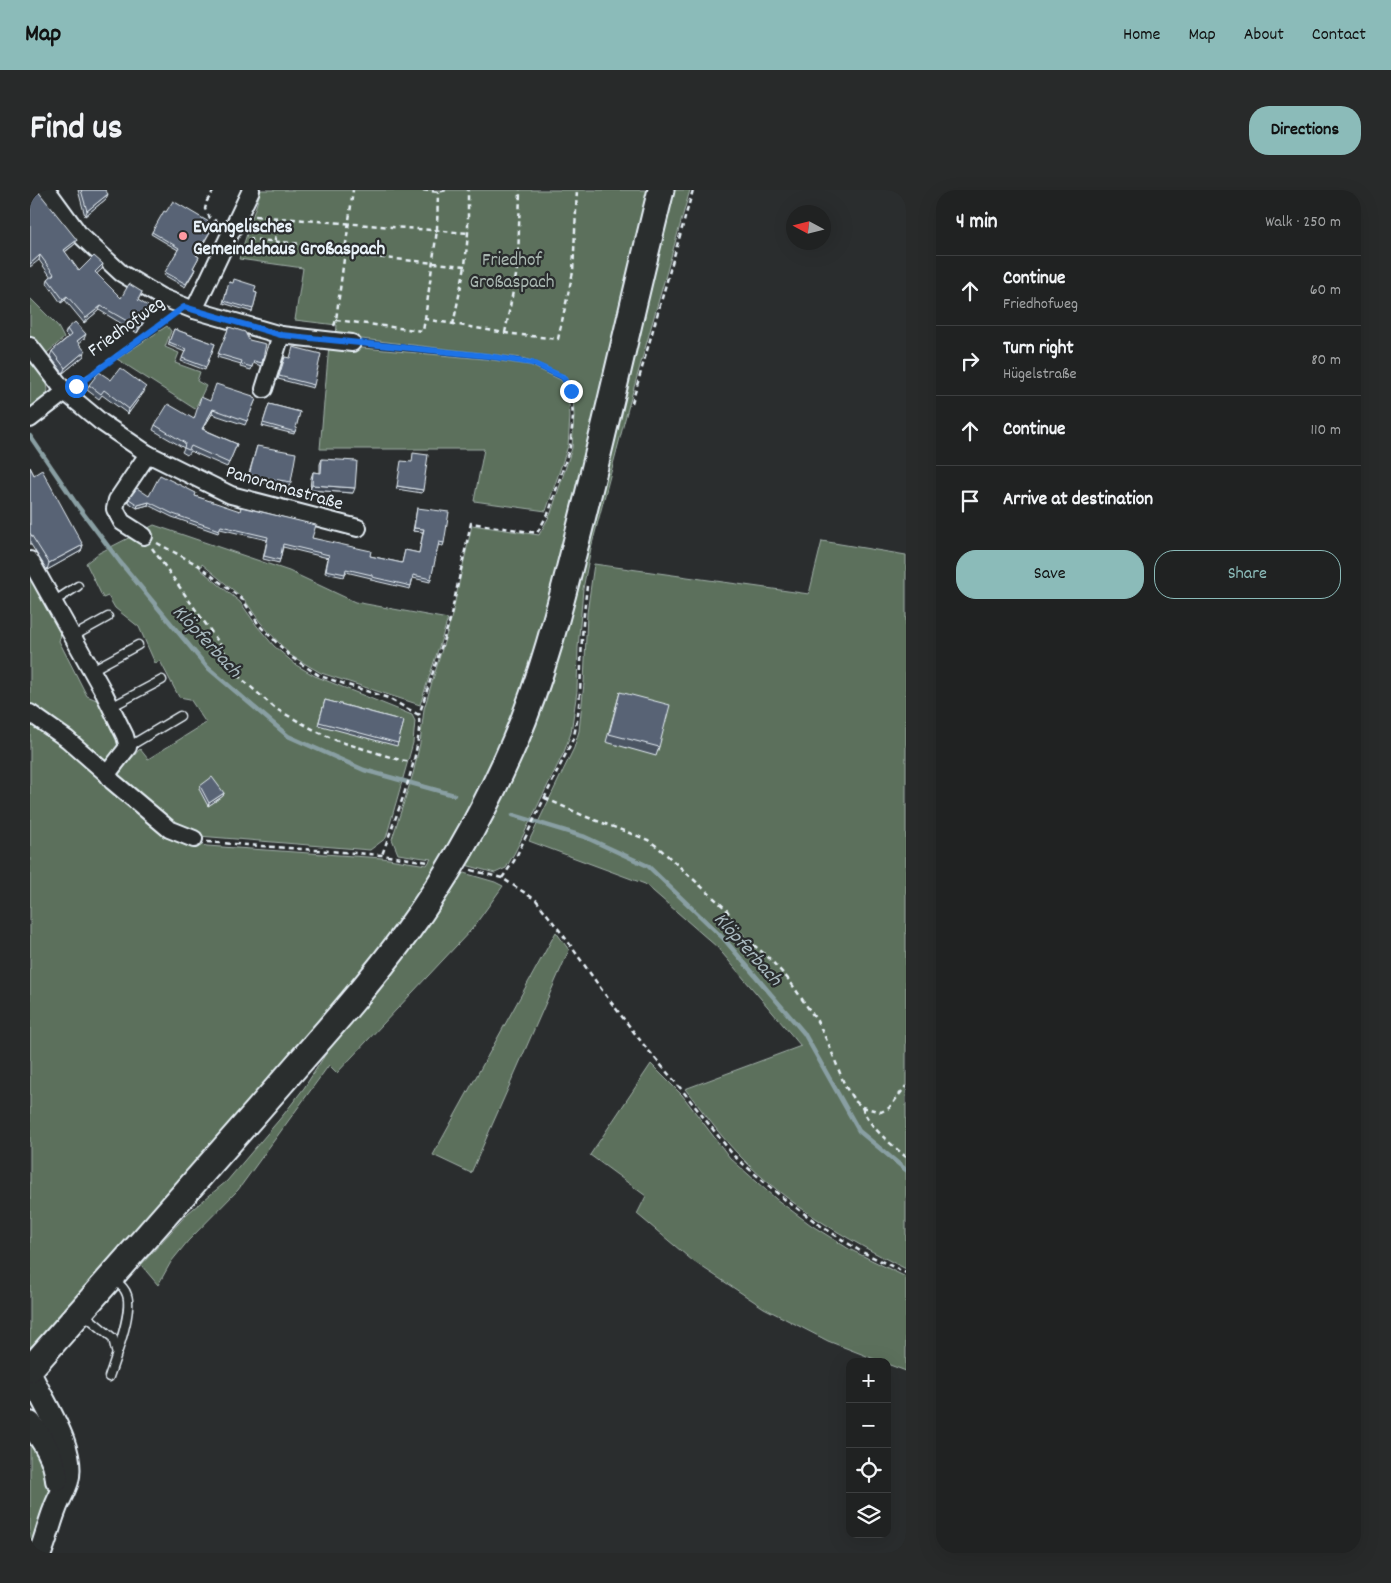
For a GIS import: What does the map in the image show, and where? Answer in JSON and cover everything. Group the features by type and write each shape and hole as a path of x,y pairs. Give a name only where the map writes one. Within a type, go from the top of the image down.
{"main road":[{"path":"30,1368 282,1082 384,962 408,930 469,834 494,787 516,739 536,688 551,640 590,488 661,190"},
{"path":"30,1374 62,1438 68,1456 67,1481 40,1553"},
{"path":"30,1423 49,1450 57,1470 58,1481 55,1509"},
{"path":"30,1436 38,1440 49,1450"}],"street":[{"path":"47,190 80,234 121,273 161,297 189,309 281,335 352,342"},
{"name":"Friedhofweg","path":"189,309 250,190"},
{"path":"264,388 281,335"},
{"name":"Panoramastraße","path":"30,346 65,392 99,424 148,454 231,495 358,528"},
{"path":"30,419 65,392"},
{"path":"144,536 122,522 115,509 117,500 148,454"},
{"path":"30,560 92,670 125,736 128,747 107,774"},
{"path":"30,713 66,739 169,829 194,839"}],"lane":[{"path":"53,602 78,586"},
{"path":"72,637 108,617"},
{"path":"92,670 138,645"},
{"path":"111,707 162,680"},
{"path":"128,747 180,716"},
{"path":"109,1377 124,1327 128,1304 128,1296 124,1288 111,1277"},
{"path":"80,1311 113,1338 116,1353"}],"path":[{"path":"214,190 207,201 205,210 210,218 230,228"},
{"path":"353,190 336,320 423,331 437,230 438,192"},
{"path":"423,190 438,192 447,190"},
{"path":"453,325 465,266 468,233 468,190"},
{"path":"505,333 518,265 520,190"},
{"path":"424,319 505,333 558,338 573,272 577,190"},
{"path":"631,407 693,190"},
{"path":"239,214 468,233"},
{"path":"275,241 277,217"},
{"path":"248,239 345,248"},
{"path":"344,254 465,266"},
{"name":"Friedhofweg","path":"65,392 189,309"},
{"path":"352,342 488,356 532,363 563,377 571,391 573,417 570,447 549,512 537,533 471,523 450,620 419,715 418,743 401,802 382,855"},
{"path":"144,536 198,565 243,600 258,625 291,657 320,676 388,698 419,715"},
{"path":"144,536 222,647 235,673 276,709 338,741 412,762"},
{"path":"502,878 514,861 527,836 573,739 577,725 581,687 582,638 588,578"},
{"path":"546,798 584,816 648,840 726,909 742,935 776,965 806,1004 829,1044 845,1086 854,1100 862,1107 881,1112 889,1108 906,1086"},
{"path":"194,839 208,842 382,855 429,862"},
{"path":"471,870 502,878 536,900 643,1044 734,1156 782,1198 821,1226 860,1251 906,1273"},
{"path":"862,1107 864,1114 886,1139 906,1156"}],"green space":[{"name":"Friedhof Großaspach","path":"261,190 652,190 540,648 478,798 389,943 30,1352 30,721 190,843 207,846 382,858 427,865 431,859 398,854 392,839 413,774 420,743 424,709 451,619 472,525 539,535 551,513 572,448 573,391 565,376 522,358 336,336 337,325 295,320 303,268 239,259"},
{"path":"670,190 690,190 625,419 591,548 583,589 578,648 577,691 571,733 564,752 506,868 495,873 462,864 486,822"},
{"path":"30,298 57,325 64,338 42,359 30,342"},
{"path":"167,326 171,331 165,347 179,353 175,363 200,372 197,381 206,386 195,409 117,359"},
{"path":"329,345 485,359 530,365 561,380 568,392 570,416 568,446 546,511 474,501 484,449 320,449"},
{"path":"30,359 47,384 48,390 44,399 30,411"},
{"path":"154,525 289,571 355,602 448,619 420,705 321,673 290,655 260,622 244,599 202,564 200,569 240,602 274,646 296,665 315,676 412,715 415,721 413,743 386,838 370,850 199,836 170,826 118,776 140,749 148,759 206,723 190,699 179,697 160,661 155,663 139,627 115,608 108,596 103,598 86,563 99,553"},
{"path":"822,541 906,555 906,1269 861,1246 818,1220 777,1190 758,1174 733,1148 685,1089 801,1046 717,947 645,884 529,841 574,748 579,731 584,683 587,613 594,564 809,594"},
{"path":"30,571 62,632 59,641 87,696 99,701 119,738 120,745 117,754 106,761 98,761 30,707"},
{"path":"457,871 503,886 472,929 337,1073 329,1065 238,1190 188,1241 171,1262 158,1285 141,1265 188,1213 227,1181 284,1114 304,1088 343,1027"},
{"path":"556,932 569,950 471,1173 433,1155"},
{"path":"651,1064 682,1095 730,1158 776,1199 811,1225 849,1249 906,1277 906,1371 891,1365 891,1358 872,1358 828,1341 764,1308 693,1261 637,1214 646,1196 590,1155"},
{"path":"30,1443 36,1445 53,1483 49,1512 30,1553"}],"building":[{"path":"30,190 37,190 77,240 64,250 79,271 94,256 103,264 95,272 121,298 129,284 142,292 138,300 151,308 139,328 101,306 86,318 67,296 63,299 48,279 54,274 40,255 30,264"},
{"path":"81,190 105,190 108,194 87,211"},
{"name":"Evangelisches Gemeindehaus Großaspach","path":"173,201 214,225 196,255 199,257 193,268 195,269 186,284 165,272 179,248 152,232 164,211 166,212"},
{"path":"234,279 256,286 254,292 257,293 253,309 224,301 229,282 233,283"},
{"path":"75,322 86,334 77,341 85,351 65,368 52,351 71,335 67,329"},
{"path":"229,327 245,332 249,340 266,344 262,363 254,361 252,367 241,364 242,361 218,354"},
{"path":"174,329 215,344 206,367 182,358 186,349 169,342"},
{"path":"293,347 321,354 314,385 279,376 285,357 290,358"},
{"path":"120,368 146,387 129,409 104,390 101,394 89,385 99,372 111,380"},
{"path":"216,384 253,396 256,399 247,421 213,409 202,429 237,444 229,463 191,446 189,450 184,448 185,443 155,425 168,404 194,419 201,397 210,401"},
{"path":"269,404 300,412 295,432 263,423"},
{"path":"257,446 296,453 291,482 249,475"},
{"path":"413,453 428,455 423,490 397,486 401,461 412,462"},
{"path":"322,459 357,461 355,488 312,485 313,472 321,473"},
{"path":"30,467 34,475 42,470 83,545 49,563 30,533"},
{"path":"160,475 196,493 195,496 240,511 241,507 316,525 312,538 371,551 370,556 402,563 405,550 419,553 424,529 414,528 417,508 449,512 444,543 439,542 431,579 413,575 411,586 346,569 345,574 326,570 329,555 283,544 280,560 264,556 268,537 221,526 219,530 173,514 149,502 138,505 129,499 137,488 149,496"},
{"path":"620,692 670,705 659,747 609,734"},
{"path":"325,700 404,721 398,743 319,722"},
{"path":"212,777 224,793 209,803 200,786"}],"waterway":[{"name":"Klöpferbach","path":"30,436 77,505 120,562 207,667 288,736 364,770 454,795"},
{"name":"Klöpferbach","path":"513,815 585,837 648,866 724,939 804,1033 859,1131 906,1170"}],"place":[{"name":"Evangelisches Gemeindehaus Großaspach","path":"183,236"}],"route":[{"path":"76,386 184,307 281,335 488,356 532,363 563,377 571,391"}]}
